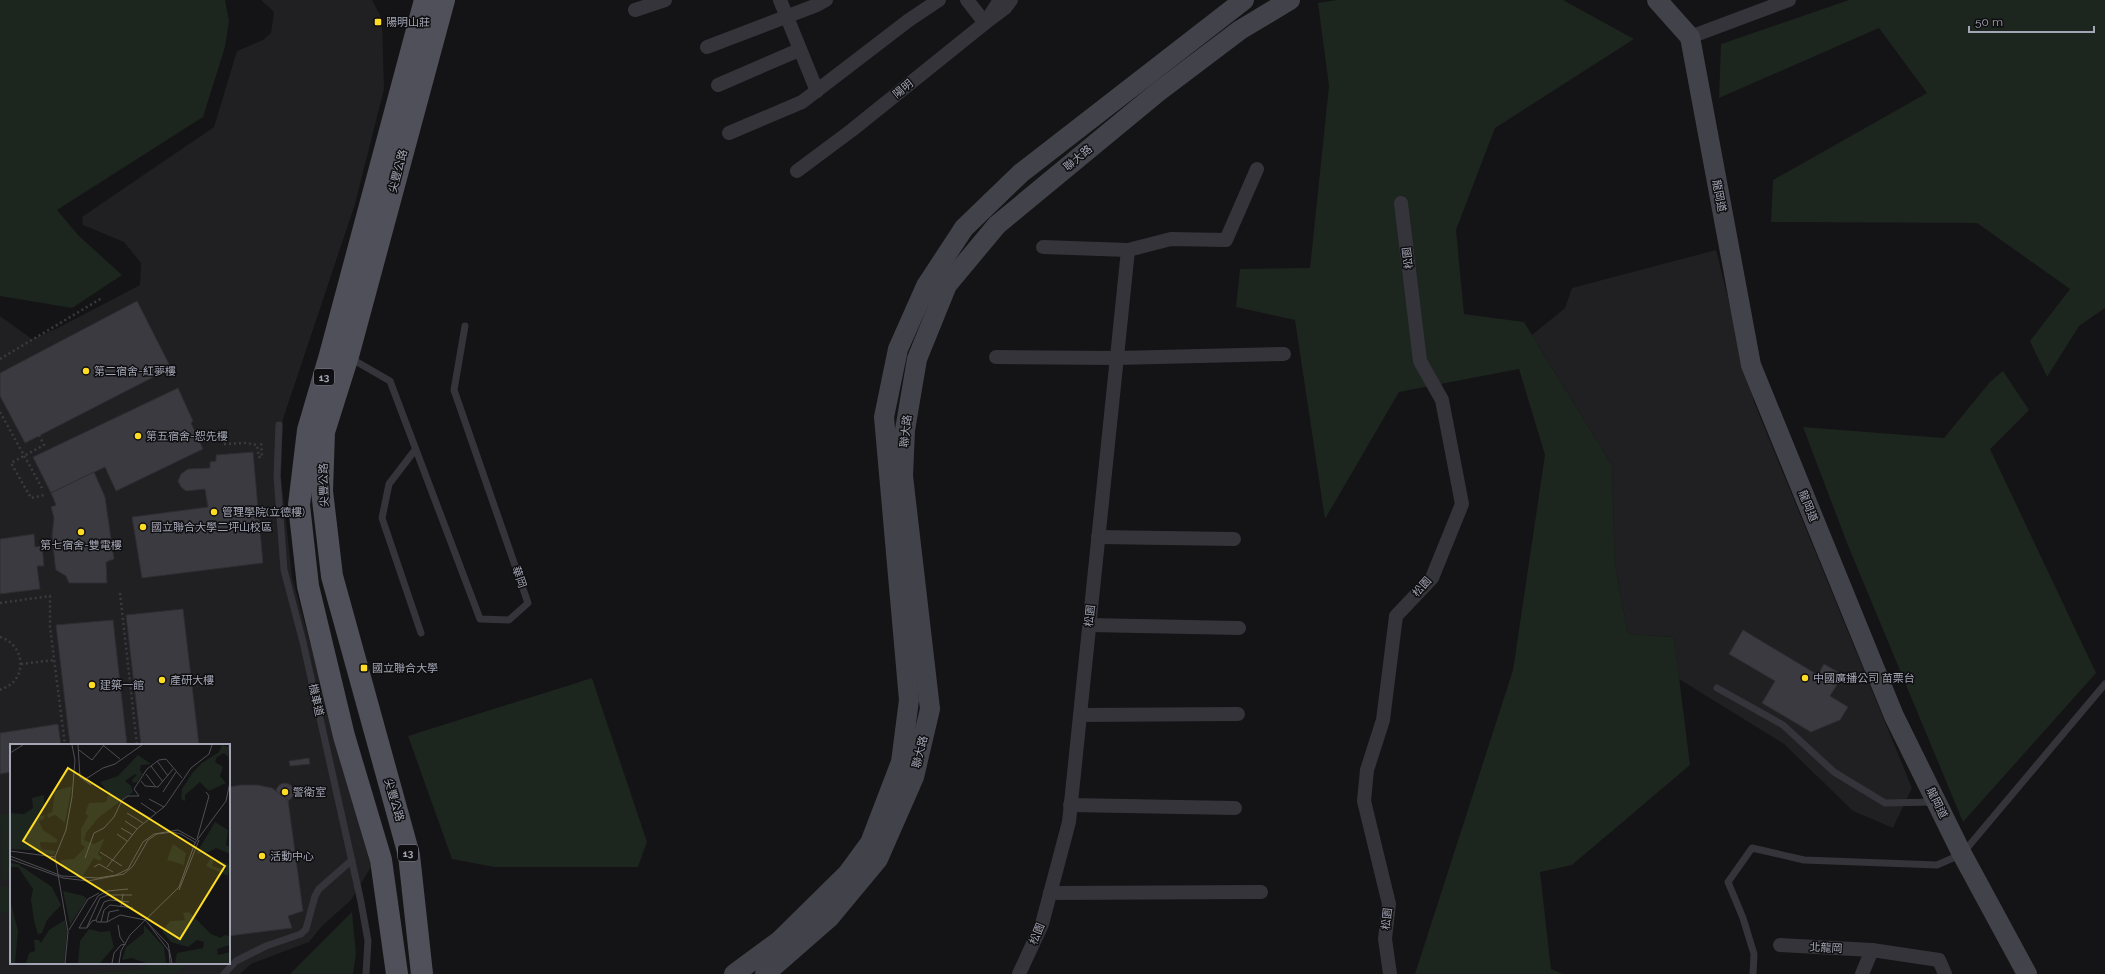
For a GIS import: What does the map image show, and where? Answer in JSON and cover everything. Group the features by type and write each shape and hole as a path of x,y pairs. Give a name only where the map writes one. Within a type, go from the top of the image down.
{"main road":[{"name":"尖豐公路","path":"422,974 409,854 332,576 322,490 324,432 339,356 425,0"},
{"name":"尖豐公路","path":"397,974 381,860 344,736 308,586 299,505 308,430 339,356 444,0"}],"street":[{"path":"635,10 665,0"},
{"path":"780,0 817,92"},
{"path":"707,47 817,5 826,0"},
{"path":"729,133 802,102 909,20 939,0"},
{"path":"967,0 985,23 1005,8 1011,0"},
{"name":"陽明","path":"797,171 852,130 985,23 1000,0"},
{"name":"聯大路","path":"765,974 828,918 878,859 914,777 930,709 903,476 905,430 917,359 947,285 996,225 1244,0"},
{"name":"聯大路","path":"734,974 779,941 848,873 870,843 901,762 909,700 884,417 898,349 926,286 964,228 1022,173 1151,85 1290,0"},
{"path":"1663,7 1690,37 1789,0"},
{"name":"龍岡道","path":"1690,37 1751,365 1894,716 1962,854 2027,974"},
{"path":"718,85 799,50"},
{"path":"1043,247 1128,250 1172,239 1226,240 1257,170"},
{"name":"松園","path":"1390,974 1385,939 1389,904 1364,801 1367,770 1383,720 1396,616 1432,578 1462,504 1442,400 1420,361 1401,203"},
{"name":"松園","path":"1019,974 1042,924 1069,822 1128,250"},
{"path":"996,357 1117,358 1284,354"},
{"path":"1098,537 1234,539"},
{"path":"1089,625 1239,628"},
{"path":"1080,715 1238,714"},
{"path":"1070,805 1235,808"},
{"path":"1050,893 1261,892"},
{"name":"北龍岡","path":"1780,945 1872,950 1939,960 1945,974"},
{"path":"1862,974 1872,950"}],"lane":[{"name":"華岡","path":"339,356 390,381 480,619 509,620 528,603 454,390 465,326"},
{"name":"機車道","path":"279,425 277,476 284,570 303,642 352,860 368,941 366,974"},
{"path":"415,450 389,484 382,518 421,633"},
{"path":"1753,974 1754,954 1743,918 1728,882 1752,848 1804,860 1937,865 1962,854 2105,684"},
{"path":"1717,688 1783,725 1834,772 1885,803 1936,802"},
{"path":"224,974 236,961 266,946 301,934 306,929 315,896 319,889 352,860"}],"path":[{"path":"0,359 102,298"},
{"path":"0,412 42,488"},
{"path":"40,436 44,445 12,463 31,498 44,495"},
{"path":"224,444 246,443 257,445 259,458 262,457 260,441"},
{"path":"120,593 138,744"},
{"path":"0,603 50,596 50,627 65,744"},
{"path":"0,637 10,641 16,648 20,656 21,664 15,681 0,690"},
{"path":"21,664 54,660"}],"shaded area":[{"path":"0,0 225,0 229,21 225,47 203,117 57,210 78,235 122,275 72,308 0,296"},
{"name":"國立聯合大學二坪山校區","path":"261,0 372,0 382,19 384,89 355,204 283,419 281,476 292,577 371,867 351,900 322,926 309,942 251,964 240,974 0,974 0,316 32,339 58,328 140,285 141,263 124,242 83,225 82,217 214,127 237,51 263,40 271,33 274,12"},
{"path":"1337,0 1563,0 1634,39 1495,128 1456,230 1464,314 1524,322 1612,465 1615,565 1628,634 1674,637 1690,765 1572,865 1540,872 1551,969 1563,974 1415,974 1513,670 1545,455 1519,369 1399,392 1325,519 1295,320 1236,307 1240,269 1310,268 1329,86 1318,3"},
{"path":"1849,0 2105,0 2105,308 2079,326 2047,377 2030,341 2070,289 1977,223 1771,222 1773,180 1927,93 1879,28 1719,98 1721,44"},
{"path":"1716,250 1754,402 1912,788 1893,828 1853,811 1784,744 1679,679 1674,637 1628,634 1615,565 1612,465 1532,335 1565,308 1572,288"},
{"path":"2003,371 2029,410 1990,449 2096,673 1963,822 1847,543 1803,427 1944,438 1990,382"},
{"path":"592,678 647,842 638,867 494,867 452,859 408,736"},
{"path":"10,813 10,879 2,880 0,815"},
{"path":"10,886 10,912 0,913 0,887"},
{"path":"352,912 356,954 353,974 290,974"},
{"path":"148,964 185,964 175,974 84,974 143,969"}],"building":[{"name":"第二宿舍-紅夢樓","path":"137,301 171,368 25,443 0,396 0,373"},
{"name":"第五宿舍-恕先樓","path":"178,388 193,421 191,423 203,449 116,491 105,467 51,493 33,457"},
{"name":"管理學院(立德樓)","path":"253,452 263,563 142,578 132,517 208,507 205,489 186,491 181,487 178,481 181,474 188,469 210,468 210,462 216,461 216,455"},
{"name":"第七宿舍-雙電樓","path":"94,472 105,497 114,559 106,562 107,583 69,583 66,576 56,570 52,536 54,518 51,507 56,505 51,493"},
{"path":"34,534 35,547 42,546 44,566 37,566 40,589 0,594 0,539"},
{"name":"產研大樓","path":"183,609 199,744 141,744 126,615"},
{"name":"建築一館","path":"113,620 127,744 70,744 56,625"},
{"name":"中國廣播公司 苗栗台","path":"1743,630 1818,675 1824,664 1843,675 1830,696 1848,707 1840,720 1811,732 1762,703 1775,681 1729,654"},
{"path":"58,724 61,744 10,744 10,772 0,774 0,733"},
{"name":"警衛室","path":"309,758 310,764 290,766 289,761"},
{"name":"警衛室","path":"285,783 291,786 294,792 291,798 285,801 279,798 276,792 279,786"},
{"name":"活動中心","path":"258,785 272,788 288,800 303,911 288,916 292,928 230,936 230,787"}],"place":[{"name":"陽明山莊","path":"378,22"},
{"name":"第二宿舍-紅夢樓","path":"86,371"},
{"name":"第五宿舍-恕先樓","path":"138,436"},
{"name":"管理學院(立德樓)","path":"214,512"},
{"name":"國立聯合大學二坪山校區","path":"143,527"},
{"name":"第七宿舍-雙電樓","path":"81,532"},
{"name":"國立聯合大學","path":"364,668"},
{"name":"中國廣播公司 苗栗台","path":"1805,678"},
{"name":"產研大樓","path":"162,680"},
{"name":"建築一館","path":"92,685"},
{"name":"警衛室","path":"285,792"},
{"name":"活動中心","path":"262,856"}]}
